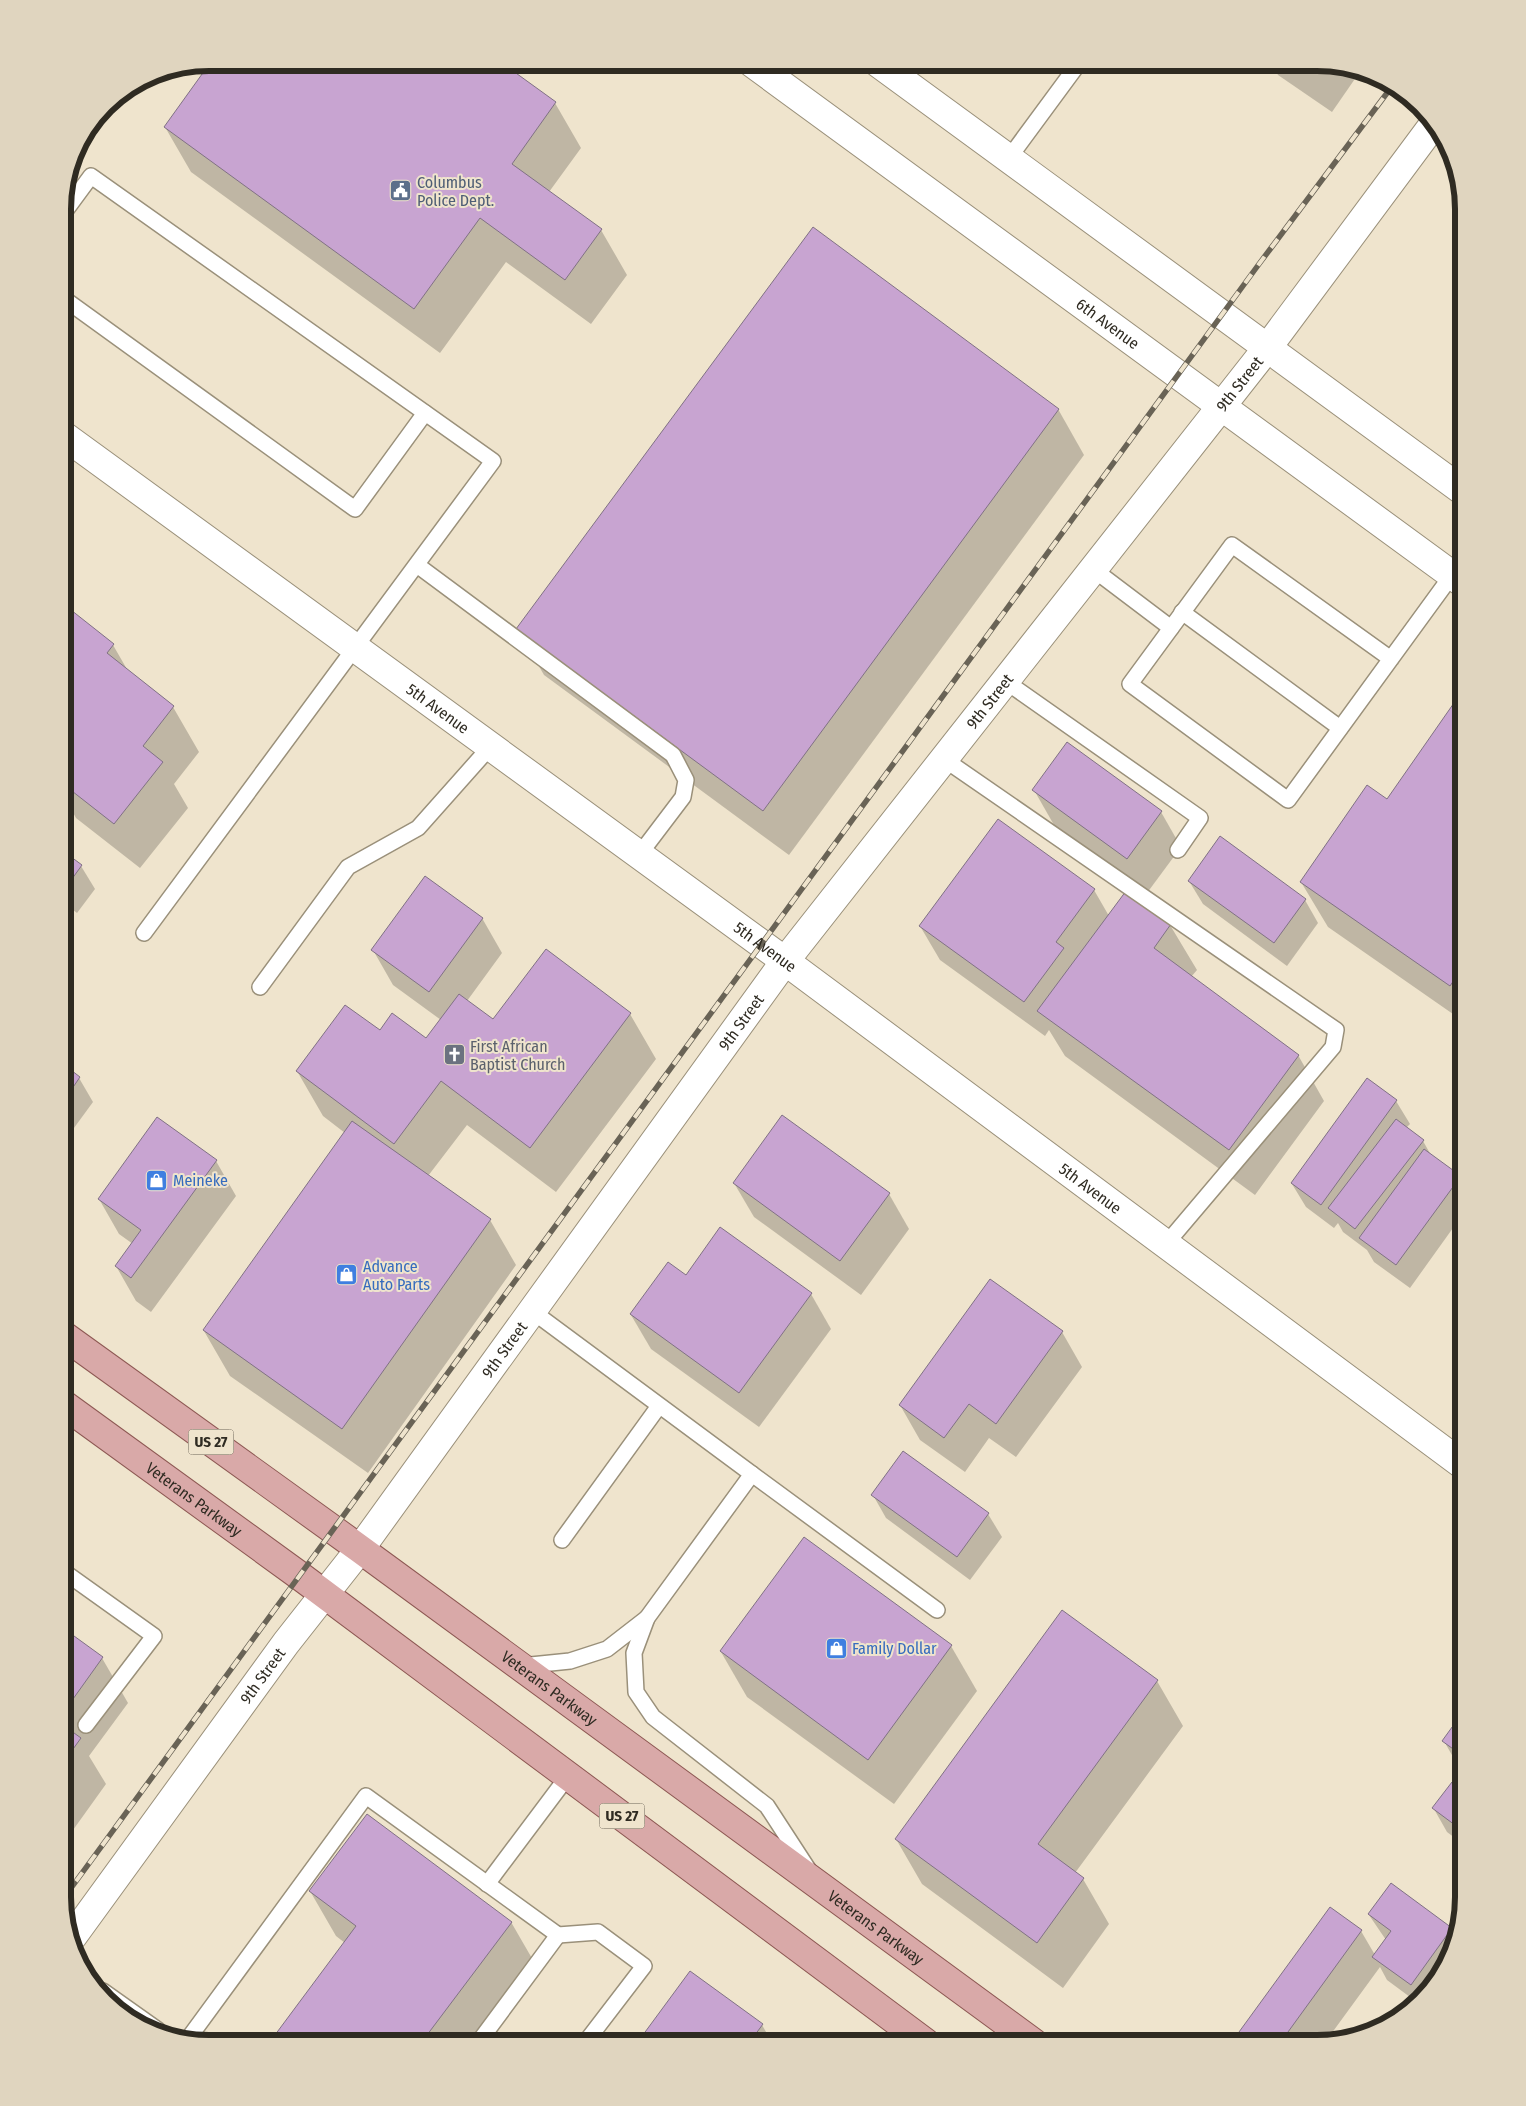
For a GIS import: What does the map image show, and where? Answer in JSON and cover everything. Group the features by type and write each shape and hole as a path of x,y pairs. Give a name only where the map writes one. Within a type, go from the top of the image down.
{"main road":[{"name":"Veterans Parkway","path":"71,1341 360,1549 1023,2035"},
{"name":"Veterans Parkway","path":"71,1412 324,1595 915,2035"}],"street":[{"name":"6th Avenue","path":"764,72 1455,577"},
{"path":"890,72 1455,483"},
{"name":"9th Street","path":"76,1932 280,1651 360,1549 785,961 1268,347 1429,130"},
{"name":"5th Avenue","path":"72,441 785,961 1455,1458"}],"lane":[{"path":"1009,158 1072,72"},
{"path":"72,201 90,176 493,461 356,649 144,933"},
{"path":"72,304 355,509 425,414"},
{"path":"1391,659 1232,545 1130,684 1288,800 1391,659 1455,583"},
{"path":"417,565 673,755 686,780 683,797 638,855"},
{"path":"1093,569 1171,628"},
{"path":"1182,612 1340,728"},
{"path":"1005,681 1200,818 1178,850"},
{"path":"260,987 348,867 418,828 490,747"},
{"path":"944,759 1336,1030 1333,1047 1166,1244"},
{"path":"532,1311 937,1610"},
{"path":"562,1540 659,1406"},
{"path":"752,1474 648,1618 634,1653 636,1692 653,1717 767,1806 818,1885"},
{"path":"71,1577 154,1636 86,1725"},
{"path":"520,1666 570,1661 607,1649 648,1618"},
{"path":"487,1884 568,1776"},
{"path":"193,2033 366,1796 558,1935 598,1932 644,1966 592,2034"},
{"path":"484,2034 558,1935"}],"building":[{"name":"Columbus Police Dept.","path":"204,72 514,72 556,102 512,164 602,229 565,280 480,218 414,309 164,127"},
{"path":"813,227 1059,409 763,811 516,629"},
{"path":"72,611 114,644 107,653 174,706 143,746 163,762 114,824 72,791"},
{"path":"1455,701 1455,978 1450,986 1300,882 1367,785 1387,799"},
{"path":"1067,742 1162,811 1127,859 1032,790"},
{"path":"998,819 1095,889 1056,942 1064,948 1024,1002 919,926"},
{"path":"1220,836 1306,899 1274,943 1188,881"},
{"path":"72,857 82,865 72,879"},
{"path":"425,876 483,918 429,992 371,950"},
{"path":"1126,891 1171,924 1154,948 1299,1055 1229,1150 1037,1011"},
{"name":"First African Baptist Church","path":"546,949 631,1013 530,1148 441,1081 394,1144 296,1071 345,1005 380,1030 392,1013 426,1038 459,994 493,1019"},
{"path":"71,1070 80,1077 71,1090"},
{"path":"1367,1078 1397,1100 1321,1205 1291,1183"},
{"path":"782,1115 890,1193 840,1261 733,1183"},
{"name":"Meineke","path":"157,1117 217,1160 131,1278 115,1266 141,1230 98,1199"},
{"path":"1396,1119 1424,1140 1355,1229 1328,1208"},
{"name":"Advance Auto Parts","path":"352,1121 491,1219 342,1429 203,1330"},
{"path":"1424,1149 1455,1172 1455,1184 1396,1265 1359,1238"},
{"path":"720,1227 812,1293 739,1393 630,1314 668,1262 686,1275"},
{"path":"990,1279 1063,1331 996,1424 969,1404 944,1438 899,1405"},
{"path":"903,1451 989,1513 957,1557 871,1495"},
{"name":"Family Dollar","path":"804,1537 952,1645 868,1760 720,1651"},
{"path":"1062,1610 1158,1680 1038,1844 1084,1878 1037,1943 895,1839"},
{"path":"71,1634 103,1657 71,1702"},
{"path":"1455,1723 1455,1750 1442,1741"},
{"path":"71,1731 81,1738 71,1752"},
{"path":"1452,1782 1455,1784 1455,1825 1432,1808"},
{"path":"367,1814 512,1922 428,2034 276,2034 356,1926 309,1891"},
{"path":"1391,1883 1451,1927 1411,1985 1372,1957 1391,1931 1368,1914"},
{"path":"1330,1907 1362,1930 1286,2035 1237,2035"},
{"path":"690,1971 763,2024 755,2034 643,2034"}],"railway":[{"path":"71,1888 1259,264 1388,92"}],"place":[{"name":"Columbus Police Dept.","path":"401,191"},
{"name":"First African Baptist Church","path":"454,1055"},
{"name":"Meineke","path":"157,1180"},
{"name":"Advance Auto Parts","path":"347,1275"},
{"name":"Family Dollar","path":"836,1648"}]}
